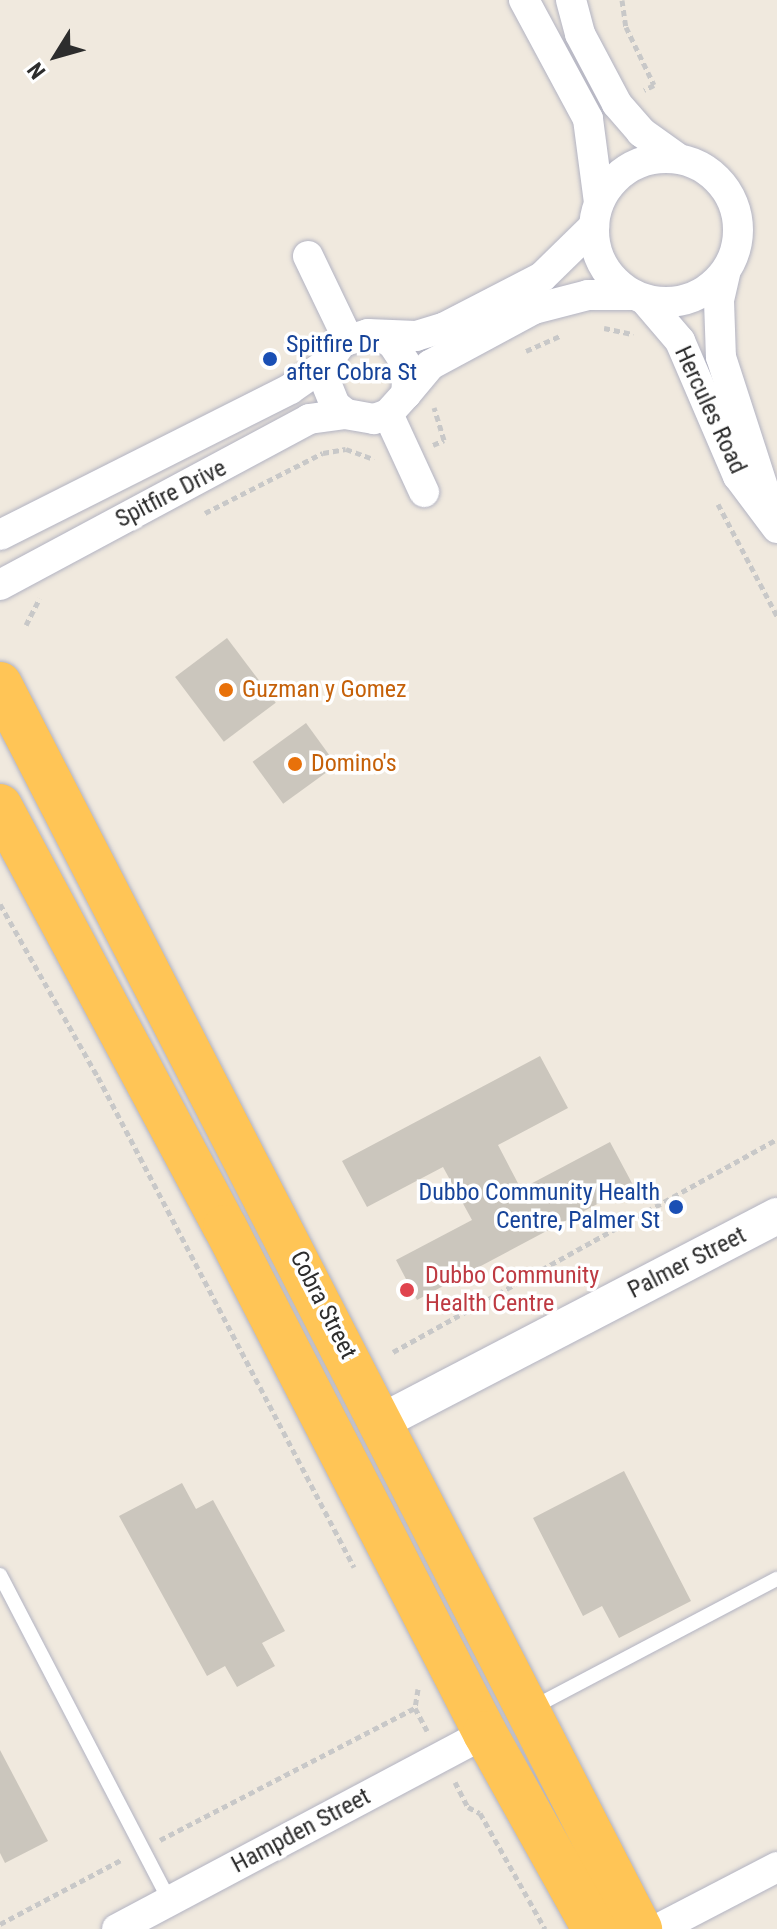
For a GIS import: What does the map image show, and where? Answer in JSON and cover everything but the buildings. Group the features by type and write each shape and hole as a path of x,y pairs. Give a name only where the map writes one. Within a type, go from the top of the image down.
{"highway":[{"name":"Cobra Street","path":"0,684 383,1421 416,1498 555,1772 640,1929"},
{"path":"0,806 394,1551 485,1733 594,1929"},
{"path":"383,1421 367,1451 366,1470 394,1551"},
{"path":"416,1498 496,1693 498,1709 485,1733"},
{"path":"485,1733 526,1742 555,1772"}],"street":[{"path":"524,0 588,119 603,267 640,297"},
{"path":"571,0 580,34 617,104 641,132 676,157 715,175 737,212 735,255 725,274 690,299 588,295 534,309 430,365 397,404 374,419 346,414 327,392 326,364 348,339 416,336 445,327 523,288 556,267 629,166 676,157"},
{"path":"308,256 348,339"},
{"name":"Hercules Road","path":"725,274 719,301 721,357 775,525"},
{"name":"Hercules Road","path":"640,297 680,341 738,476 775,525"},
{"path":"382,337 403,354 408,367 397,404 424,492"},
{"name":"Spitfire Drive","path":"0,535 290,389 326,364"},
{"name":"Spitfire Drive","path":"0,585 309,419 346,414"},
{"name":"Palmer Street","path":"383,1421 777,1216"},
{"name":"Hampden Street","path":"117,1929 485,1733"},
{"path":"658,1929 777,1867"}],"lane":[{"path":"0,1575 170,1901"},
{"path":"525,1712 777,1579"}],"path":[{"path":"0,904 98,1077 360,1579"},
{"path":"393,1352 777,1139"},
{"path":"412,1678 419,1692 415,1708 468,1807 480,1813 545,1929"},
{"path":"149,1845 415,1708"},
{"path":"0,1924 135,1853"}],"place":[{"name":"Spitfire Dr after Cobra St","path":"270,359"},
{"name":"Guzman y Gomez","path":"226,690"},
{"name":"Domino's","path":"295,764"},
{"name":"Dubbo Community Health Centre, Palmer St","path":"676,1207"},
{"name":"Dubbo Community Health Centre","path":"407,1290"}]}
